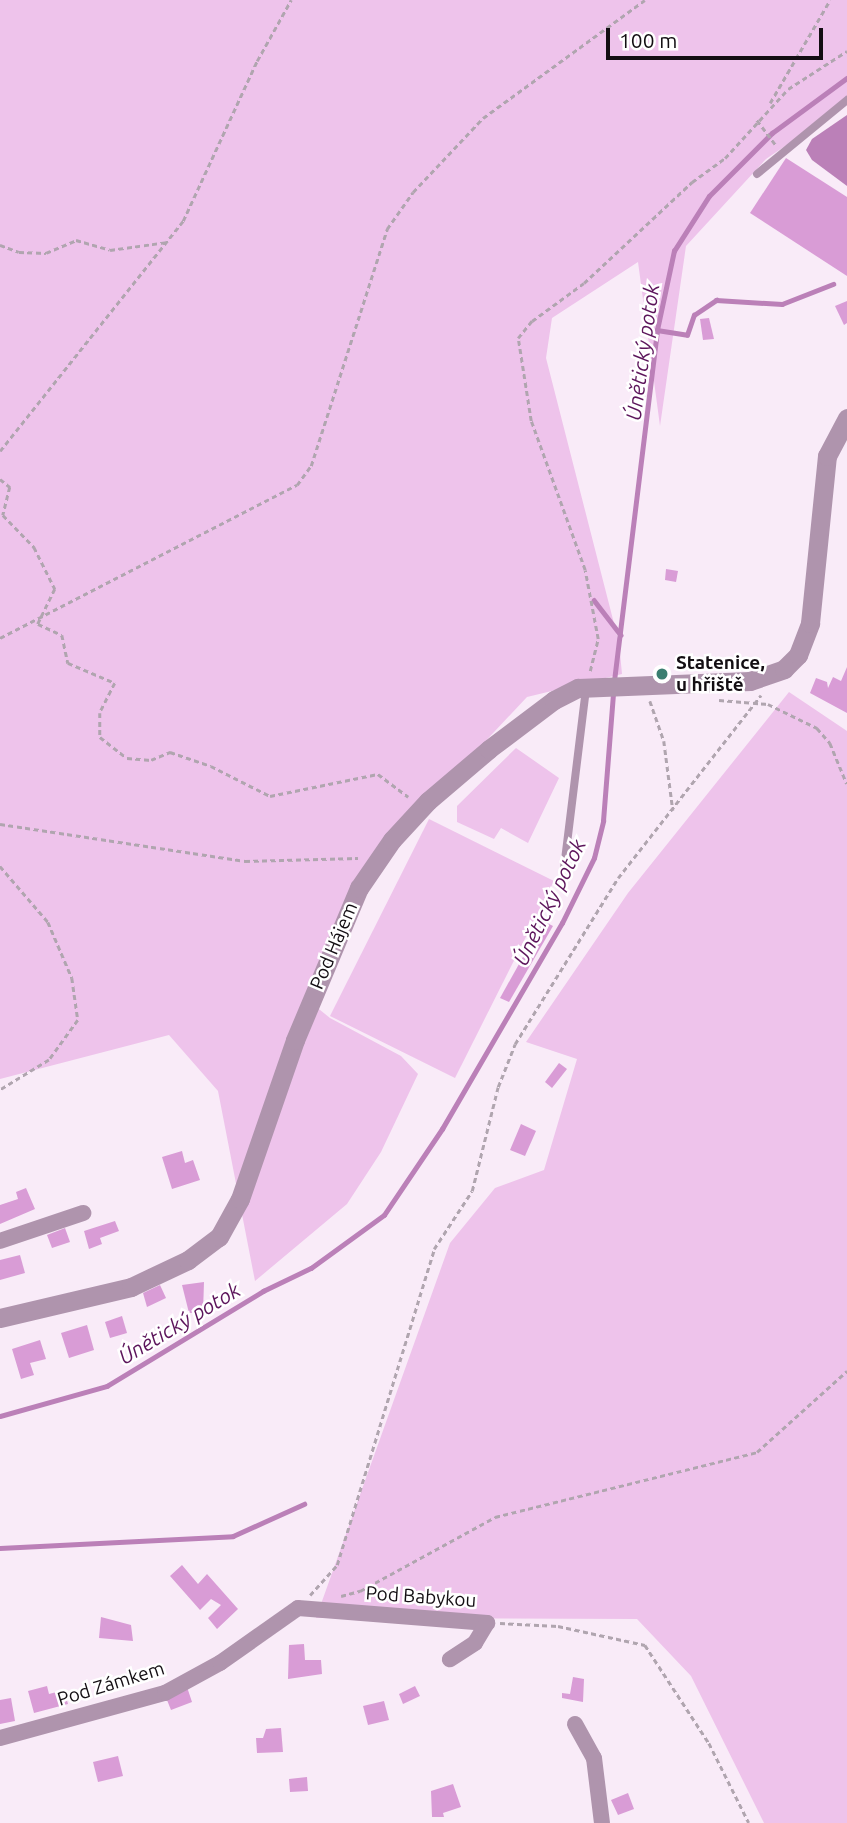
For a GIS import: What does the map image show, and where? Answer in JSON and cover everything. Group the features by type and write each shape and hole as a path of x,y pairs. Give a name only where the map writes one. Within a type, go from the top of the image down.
{"street":[{"path":"767,676 798,655 810,623 823,476 827,456 847,418"},
{"name":"Pod Hájem","path":"0,1318 131,1287 188,1260 219,1237 240,1199 333,944 378,858 422,808 542,708 592,682 630,683 767,676"},
{"path":"0,1241 82,1213"},
{"name":"Pod Babykou","path":"298,1608 488,1623 475,1643 450,1658"},
{"name":"Pod Zámkem","path":"0,1738 165,1693 219,1663 298,1608"},
{"path":"575,1724 594,1758 602,1823"}],"lane":[{"path":"757,174 847,100"},
{"path":"564,868 592,682"}],"path":[{"path":"0,451 183,221 257,61 291,0"},
{"path":"0,638 297,485 312,466 387,229 413,192 483,118 645,0"},
{"path":"592,682 598,639 585,570 531,421 518,338 553,302 584,284 692,182 725,158 768,107 830,0"},
{"path":"768,107 847,51"},
{"path":"757,120 782,152"},
{"path":"0,245 19,252 46,253 76,240 110,250 168,242"},
{"path":"0,479 9,487 3,515 34,547 55,589 38,624 62,635 68,663 115,683 100,713 100,737 127,758 151,760 170,752 211,766 270,796 378,774 422,808"},
{"path":"298,1608 337,1565 433,1249 472,1191 498,1087 515,1044 618,878 757,704 767,676"},
{"path":"630,683 652,702 664,741 673,810"},
{"path":"716,699 768,704 817,728 830,743 847,784"},
{"path":"0,824 245,861 378,858"},
{"path":"0,866 48,922 72,978 78,1020 49,1060 0,1090"},
{"path":"335,1598 360,1591 495,1517 757,1452 847,1371"},
{"path":"488,1623 558,1626 645,1645 709,1744 750,1823"}],"shaded area":[{"path":"0,0 847,0 847,104 766,159 686,246 660,426 638,262 552,318 546,358 619,643 622,674 527,697 386,847 304,997 330,1018 401,1056 418,1074 381,1152 347,1204 255,1281 218,1091 169,1035 0,1079"},
{"path":"847,115 847,186 812,160 806,150 812,139"},
{"path":"789,692 847,731 847,1823 764,1823 691,1676 637,1619 316,1618 450,1243 495,1188 544,1170 577,1059 526,1042 628,893"},
{"path":"516,748 559,778 528,843 501,828 494,839 457,822 457,806"},
{"path":"429,819 554,881 455,1078 330,1016"}],"building":[{"path":"786,158 847,197 847,276 750,213"},
{"path":"847,301 847,323 844,325 835,306"},
{"path":"709,318 714,339 703,340 700,319"},
{"path":"666,569 678,571 676,582 665,580"},
{"path":"847,667 847,713 810,693 816,678 827,682 828,688 833,677 841,681"},
{"path":"543,921 553,926 509,1002 500,998"},
{"path":"559,1063 567,1069 552,1088 545,1082"},
{"path":"521,1124 536,1131 525,1156 510,1150"},
{"path":"182,1151 185,1163 193,1160 200,1180 172,1189 162,1157"},
{"path":"26,1188 35,1209 0,1224 0,1205 18,1199 16,1192"},
{"path":"115,1221 119,1231 100,1238 102,1244 89,1249 84,1231"},
{"path":"65,1228 70,1242 52,1248 47,1235"},
{"path":"20,1255 25,1273 0,1280 0,1260"},
{"path":"204,1282 203,1312 189,1313 182,1285"},
{"path":"160,1285 166,1298 147,1307 143,1293"},
{"path":"122,1316 127,1333 110,1338 105,1322"},
{"path":"87,1325 94,1350 69,1358 61,1333"},
{"path":"40,1340 46,1359 30,1363 34,1375 21,1379 12,1349"},
{"path":"182,1565 198,1584 207,1574 238,1609 217,1629 208,1618 221,1605 211,1599 200,1610 170,1576"},
{"path":"101,1617 131,1625 133,1641 99,1638"},
{"path":"304,1644 305,1660 321,1660 322,1674 288,1679 289,1645"},
{"path":"573,1677 584,1679 583,1702 562,1698 562,1693 570,1694"},
{"path":"47,1686 49,1694 64,1690 68,1704 34,1713 28,1691"},
{"path":"415,1686 420,1696 403,1704 399,1694"},
{"path":"187,1687 192,1702 171,1710 165,1695"},
{"path":"11,1698 15,1721 0,1724 0,1700"},
{"path":"384,1701 389,1720 368,1725 363,1706"},
{"path":"281,1728 283,1752 257,1753 256,1738 263,1738 266,1729"},
{"path":"118,1756 123,1776 98,1782 93,1762"},
{"path":"307,1777 308,1791 290,1792 289,1779"},
{"path":"453,1784 461,1807 443,1813 444,1817 432,1817 431,1791"},
{"path":"628,1793 634,1809 618,1815 611,1800"}],"waterway":[{"name":"Únětický potok","path":"614,681 657,330 674,251 709,196 772,133 847,78"},
{"path":"657,330 687,335 694,315 716,300 782,304 833,284"},
{"path":"594,600 621,635"},
{"name":"Únětický potok","path":"0,1416 107,1386 263,1291 311,1268 384,1215 442,1129 562,923 594,858 603,821 613,693"},
{"path":"0,1548 233,1536 304,1504"}],"place":[{"name":"Statenice, u hřiště","path":"662,674"}]}
